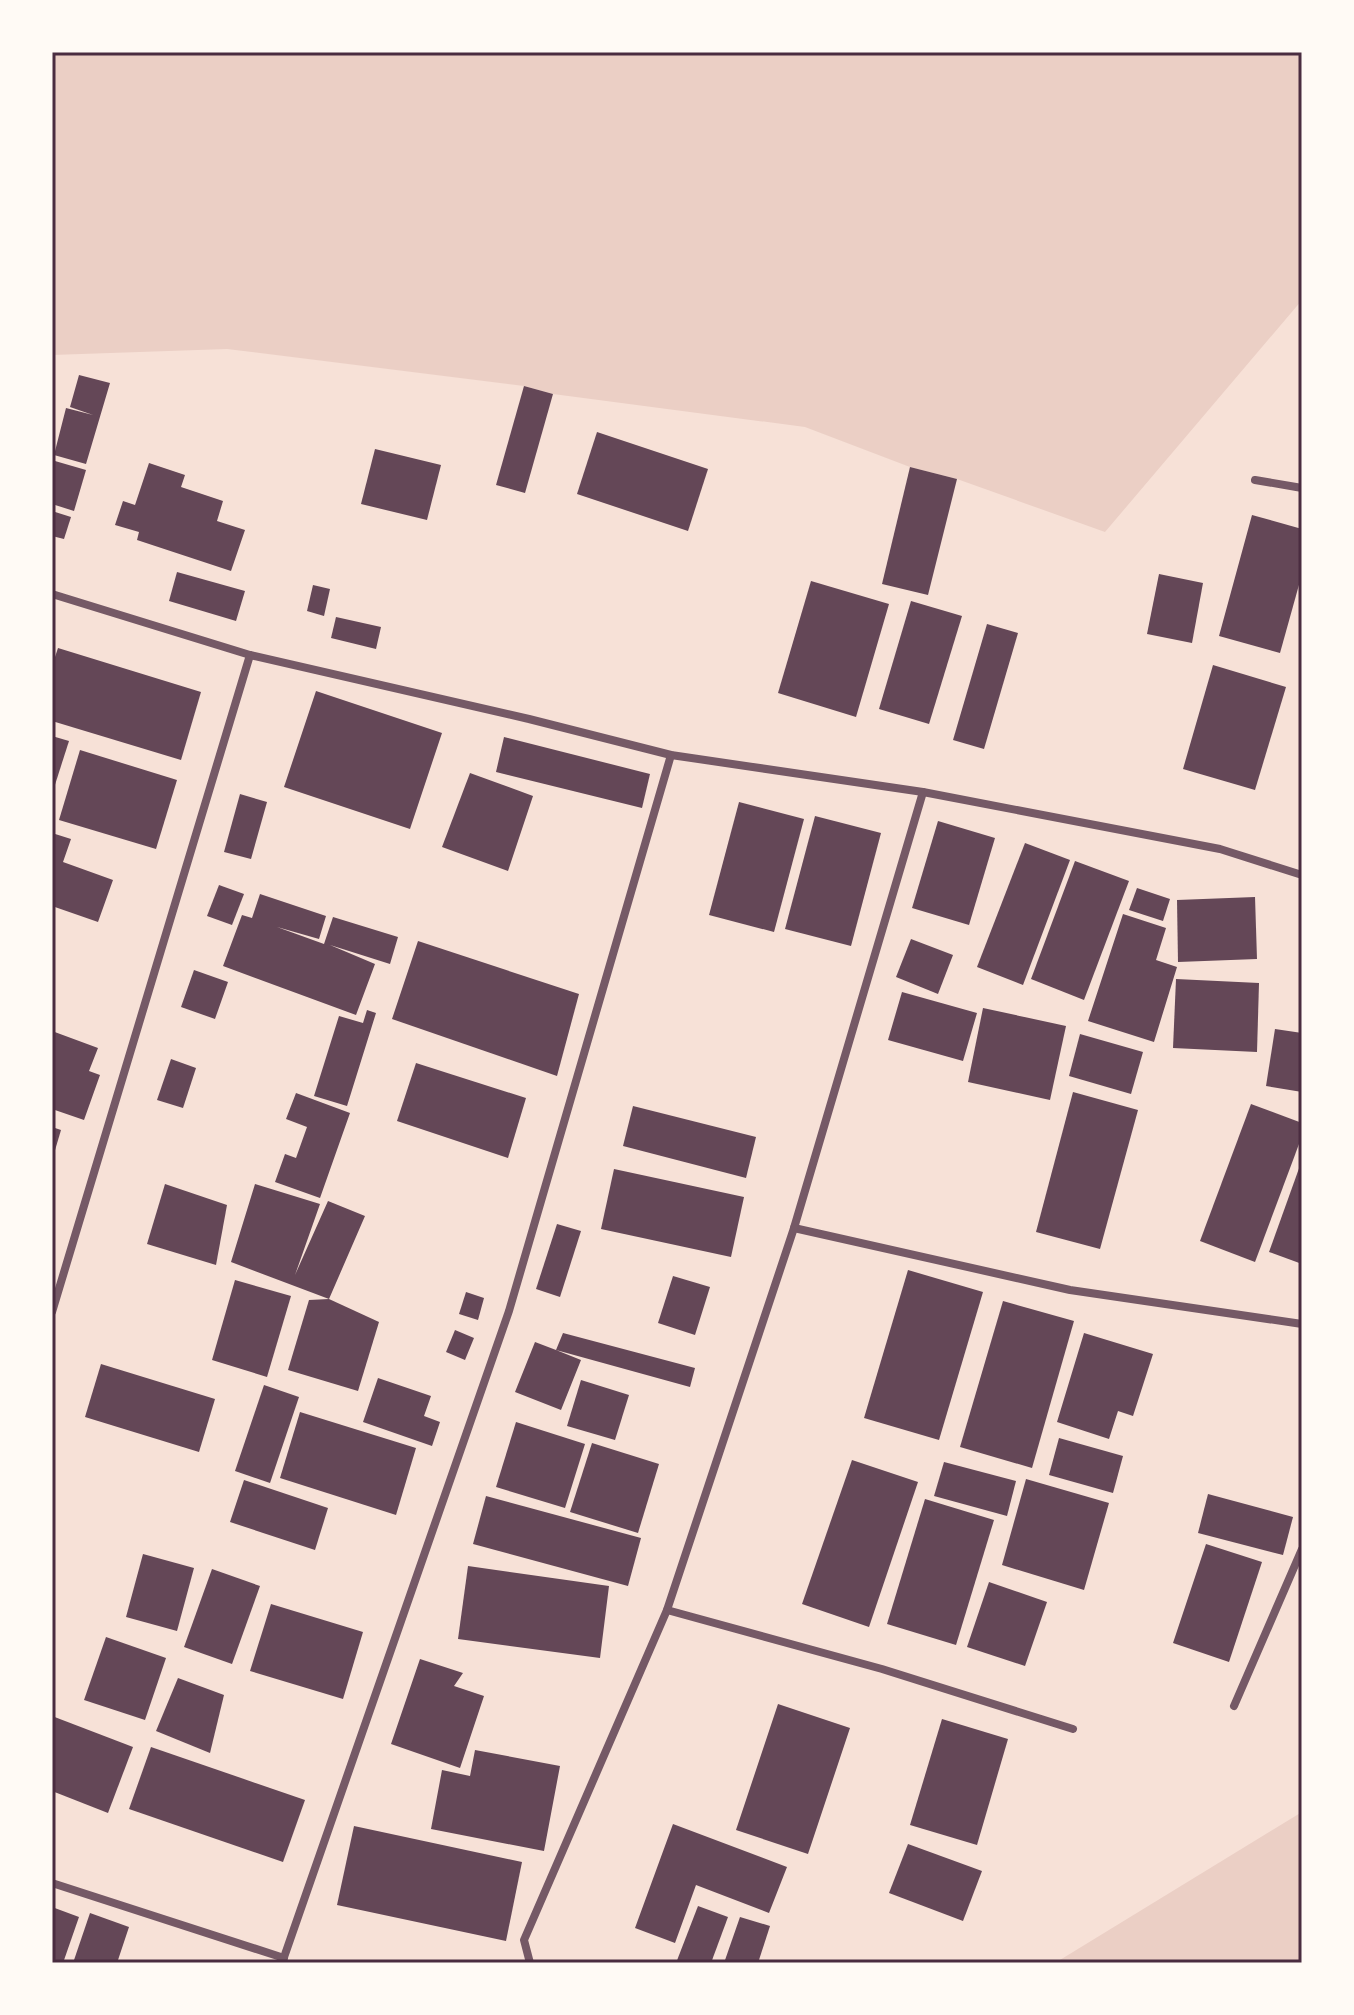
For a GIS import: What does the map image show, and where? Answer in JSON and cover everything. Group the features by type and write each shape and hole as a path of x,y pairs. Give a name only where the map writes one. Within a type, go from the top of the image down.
{"street":[{"path":"1255,480 1302,488"},
{"path":"52,594 250,655 671,755 923,792 1220,849 1302,875"},
{"path":"52,1312 250,655"},
{"path":"52,1883 283,1961 509,1311 671,755"},
{"path":"530,1963 524,1940 667,1610 794,1228 923,792"},
{"path":"794,1228 1070,1290 1302,1324"},
{"path":"1234,1706 1302,1549"},
{"path":"667,1610 882,1669 1073,1729"}],"shaded area":[{"path":"52,52 1302,52 1302,300 1105,532 957,479 910,467 805,427 553,394 524,386 227,349 52,355"},
{"path":"1302,1812 1302,1963 1055,1963"}],"building":[{"path":"79,375 110,383 86,464 54,455 66,408 93,415 70,407"},
{"path":"524,386 553,394 525,493 496,485"},
{"path":"597,432 708,469 688,531 577,494"},
{"path":"375,449 441,465 427,520 361,504"},
{"path":"55,461 86,470 74,511 52,504"},
{"path":"149,463 185,475 181,487 223,501 217,521 245,530 231,571 137,540 139,532 115,525 123,501 135,505"},
{"path":"910,467 957,479 928,595 882,584"},
{"path":"52,511 71,517 64,539 52,536"},
{"path":"1252,515 1302,529 1302,574 1280,653 1219,636"},
{"path":"177,572 245,591 236,621 169,601"},
{"path":"1159,574 1203,583 1192,643 1147,634"},
{"path":"811,581 889,604 856,717 778,693"},
{"path":"313,585 330,589 324,616 307,611"},
{"path":"911,601 962,616 929,724 879,709"},
{"path":"336,617 381,627 376,649 331,638"},
{"path":"987,624 1018,633 984,749 953,740"},
{"path":"58,648 201,692 181,760 52,721 52,666"},
{"path":"1213,665 1286,687 1255,790 1183,769"},
{"path":"316,691 442,733 410,829 284,787"},
{"path":"52,736 69,741 53,791 52,791"},
{"path":"504,737 650,774 642,808 496,772"},
{"path":"80,750 177,780 156,849 59,820"},
{"path":"470,773 533,796 508,871 442,847"},
{"path":"240,794 267,802 251,859 224,852"},
{"path":"739,802 804,819 774,932 709,915"},
{"path":"815,816 881,833 851,946 785,929"},
{"path":"938,821 995,838 969,925 912,908"},
{"path":"52,833 71,839 63,862 113,880 98,922 52,906"},
{"path":"1025,843 1070,860 1023,985 977,967"},
{"path":"1075,861 1129,881 1084,1000 1031,979"},
{"path":"219,885 244,894 232,925 207,916"},
{"path":"1137,888 1170,899 1163,921 1129,910"},
{"path":"260,894 326,916 319,939 277,927 324,944 333,917 398,937 390,964 330,945 375,964 356,1015 223,966 242,915 252,918"},
{"path":"1255,897 1257,959 1178,962 1177,900"},
{"path":"1123,914 1166,928 1156,960 1177,967 1154,1042 1088,1021"},
{"path":"911,939 953,955 938,994 896,977"},
{"path":"418,941 579,994 557,1076 392,1019"},
{"path":"194,970 228,982 215,1019 181,1007"},
{"path":"1176,979 1259,983 1257,1052 1173,1048"},
{"path":"902,992 977,1013 963,1061 888,1040"},
{"path":"983,1008 1066,1026 1050,1100 968,1082"},
{"path":"367,1010 376,1013 347,1106 314,1096 339,1016 363,1023"},
{"path":"1275,1029 1302,1033 1302,1092 1266,1086"},
{"path":"52,1031 98,1048 89,1071 100,1075 84,1120 52,1109"},
{"path":"1080,1034 1143,1052 1131,1094 1069,1076"},
{"path":"171,1059 196,1068 183,1108 157,1100"},
{"path":"416,1063 526,1098 508,1158 397,1121"},
{"path":"1073,1092 1138,1110 1100,1249 1036,1232"},
{"path":"296,1093 350,1113 320,1198 275,1182 285,1154 296,1158 307,1127 286,1119"},
{"path":"1251,1104 1302,1123 1302,1136 1255,1262 1200,1241"},
{"path":"633,1106 756,1137 746,1178 623,1146"},
{"path":"52,1127 61,1130 53,1157 52,1157"},
{"path":"1302,1160 1302,1264 1269,1252"},
{"path":"614,1169 744,1197 731,1257 601,1229"},
{"path":"165,1184 227,1205 216,1265 147,1244"},
{"path":"255,1184 320,1204 295,1275 328,1201 365,1216 329,1299 231,1262"},
{"path":"557,1224 581,1231 560,1297 536,1289"},
{"path":"908,1270 983,1292 939,1440 864,1418"},
{"path":"673,1276 710,1287 695,1335 658,1323"},
{"path":"235,1280 291,1296 267,1377 212,1360"},
{"path":"466,1292 484,1298 478,1320 459,1314"},
{"path":"329,1299 379,1322 358,1391 288,1370 309,1300"},
{"path":"1003,1301 1074,1321 1032,1468 960,1447"},
{"path":"455,1330 474,1338 465,1360 446,1352"},
{"path":"563,1333 695,1368 690,1387 556,1350"},
{"path":"1084,1333 1153,1354 1133,1416 1118,1411 1109,1439 1057,1422"},
{"path":"535,1342 581,1360 561,1410 515,1392"},
{"path":"101,1364 215,1399 199,1452 85,1417"},
{"path":"378,1378 431,1396 424,1416 440,1422 432,1446 363,1422"},
{"path":"581,1380 629,1395 615,1440 567,1426"},
{"path":"264,1385 299,1397 270,1483 235,1471"},
{"path":"300,1412 416,1448 396,1515 280,1478"},
{"path":"516,1422 585,1444 565,1508 496,1487"},
{"path":"1059,1438 1123,1456 1113,1493 1049,1475"},
{"path":"592,1443 659,1464 638,1533 570,1512"},
{"path":"852,1460 918,1482 869,1627 802,1604"},
{"path":"944,1462 1016,1481 1007,1516 934,1496"},
{"path":"1026,1479 1109,1503 1084,1590 1002,1565"},
{"path":"244,1480 328,1508 315,1550 230,1522"},
{"path":"1208,1494 1293,1517 1283,1555 1198,1533"},
{"path":"486,1496 641,1538 628,1586 473,1544"},
{"path":"925,1499 994,1520 956,1645 887,1624"},
{"path":"1206,1544 1262,1562 1229,1662 1173,1643"},
{"path":"143,1554 194,1568 177,1631 126,1617"},
{"path":"468,1566 609,1586 600,1658 458,1639"},
{"path":"212,1569 260,1586 232,1664 184,1647"},
{"path":"989,1582 1047,1602 1025,1666 967,1647"},
{"path":"271,1604 363,1632 343,1699 250,1671"},
{"path":"106,1637 166,1658 145,1720 84,1700"},
{"path":"420,1659 463,1673 454,1686 484,1696 460,1768 391,1744"},
{"path":"178,1678 224,1695 210,1753 156,1731"},
{"path":"778,1704 850,1728 808,1854 736,1830"},
{"path":"52,1716 133,1747 108,1813 52,1791"},
{"path":"942,1719 1008,1739 977,1845 910,1825"},
{"path":"151,1747 305,1800 283,1862 129,1809"},
{"path":"475,1750 560,1766 544,1851 431,1829 442,1770 470,1776"},
{"path":"673,1824 787,1867 769,1913 696,1885 675,1943 635,1928"},
{"path":"354,1826 522,1862 506,1941 337,1905"},
{"path":"908,1844 982,1871 963,1921 889,1893"},
{"path":"698,1906 728,1917 711,1963 676,1963"},
{"path":"52,1907 79,1917 63,1963 52,1963"},
{"path":"90,1913 129,1927 117,1963 73,1963"},
{"path":"740,1917 770,1926 758,1963 724,1963"}]}
